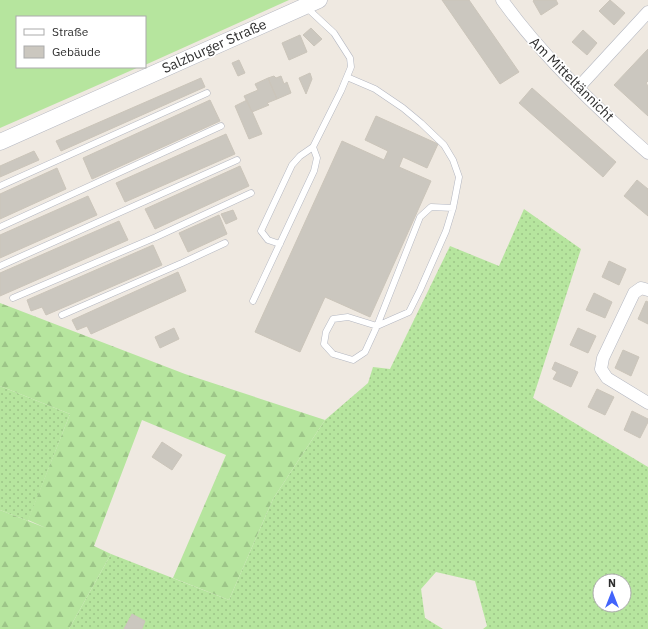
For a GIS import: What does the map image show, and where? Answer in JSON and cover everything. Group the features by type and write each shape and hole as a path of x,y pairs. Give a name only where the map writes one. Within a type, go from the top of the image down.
{"street":[{"name":"Am Mitteltännicht","path":"502,0 518,24 546,55 578,88 648,153"},
{"name":"Salzburger Straße","path":"0,142 312,3"},
{"path":"578,88 648,12"},
{"path":"648,290 641,288 634,293 603,358 601,369 607,378 648,403"}],"lane":[{"path":"280,244 268,240 261,231 292,165 300,156 313,147 347,77 350,67 350,58 312,3"},
{"path":"347,77 375,89 415,118 444,145 453,160 459,176 453,208 446,231 409,312 377,326 348,317 333,319 326,332 324,344 333,354 353,360 365,352 377,326 420,217 431,207 453,208"},
{"path":"0,186 207,93"},
{"path":"0,227 221,126"},
{"path":"253,301 314,171 317,158 313,147"},
{"path":"0,266 236,160"},
{"path":"13,298 156,237 251,193"},
{"path":"62,315 182,264 225,243"}],"green space":[{"path":"0,0 289,0 146,65 146,16 16,16 16,68 137,68 0,128"},
{"path":"524,209 581,249 533,398 648,467 648,629 483,629 487,626 475,581 436,572 421,589 425,618 443,629 69,629 111,554 229,600 273,499 325,420 368,383 373,367 390,369 450,246 499,266"},
{"path":"0,303 185,374 325,420 273,499 229,600 173,578 226,455 142,420 94,546 111,554 69,629 0,629 0,510 46,528 28,520 70,414 0,386"},
{"path":"0,386 70,414 28,521 0,510"}],"building":[{"path":"442,0 469,0 519,72 500,84"},
{"path":"556,0 558,4 541,15 533,1"},
{"path":"610,0 625,13 614,25 599,11"},
{"path":"311,28 322,39 314,46 303,35"},
{"path":"583,30 597,43 587,55 572,42"},
{"path":"300,35 307,52 289,60 282,43"},
{"path":"648,49 648,81 646,83 648,86 648,116 614,85"},
{"path":"239,60 245,73 238,76 232,63"},
{"path":"310,73 312,79 306,94 299,78"},
{"path":"274,76 276,78 281,76 284,84 287,82 291,93 277,99 268,78"},
{"path":"201,78 205,87 61,151 56,141"},
{"path":"268,78 277,99 267,103 269,105 252,112 244,96 258,90 255,84"},
{"path":"532,88 616,162 603,177 519,103"},
{"path":"210,100 220,121 92,179 83,158"},
{"path":"247,100 262,134 249,139 235,106"},
{"path":"376,116 438,144 427,168 403,157 399,167 431,181 370,317 325,297 300,352 255,332 342,141 384,160 388,151 365,140"},
{"path":"226,134 235,154 125,202 116,183"},
{"path":"34,151 39,160 0,177 0,166"},
{"path":"240,166 249,186 155,229 145,209"},
{"path":"57,168 66,189 0,219 0,194"},
{"path":"637,180 648,189 648,216 624,196"},
{"path":"88,196 97,215 0,258 0,235"},
{"path":"233,210 237,219 226,224 221,214"},
{"path":"219,215 227,234 188,252 179,233"},
{"path":"119,221 128,240 0,296 0,273"},
{"path":"153,245 162,265 46,315 42,307 31,311 27,300"},
{"path":"609,261 626,269 619,285 602,277"},
{"path":"178,272 186,291 91,334 87,326 77,330 72,320"},
{"path":"594,293 612,302 605,318 586,310"},
{"path":"646,301 648,302 648,324 638,319"},
{"path":"174,328 179,339 160,348 155,337"},
{"path":"578,328 596,336 588,353 570,345"},
{"path":"623,350 639,357 631,376 615,368"},
{"path":"555,362 578,372 571,387 553,379 557,372 552,369"},
{"path":"597,389 614,397 605,415 588,407"},
{"path":"632,411 648,419 640,438 624,430"},
{"path":"162,442 182,455 172,470 152,457"},
{"path":"132,614 145,621 142,629 124,629"}]}
